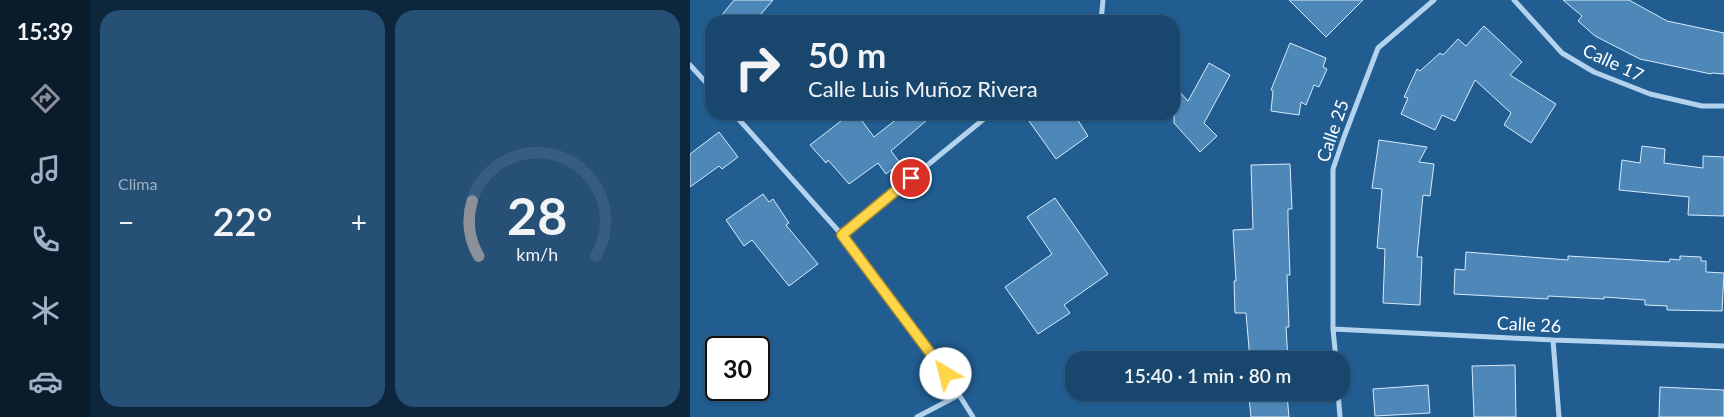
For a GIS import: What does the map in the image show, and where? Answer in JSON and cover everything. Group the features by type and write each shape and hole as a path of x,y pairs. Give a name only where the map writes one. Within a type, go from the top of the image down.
{"street":[{"path":"1102,15 1103,0"},
{"name":"Calle 25","path":"1335,351 1333,328 1333,169 1378,48 1434,0"},
{"name":"Calle 17","path":"1514,0 1562,53 1594,72 1650,94 1702,106 1724,106"},
{"path":"690,65 705,81"},
{"path":"739,120 842,235 946,374 973,417"},
{"path":"842,235 983,120"},
{"name":"Calle 26","path":"1333,328 1553,340 1724,346"},
{"path":"1553,340 1559,417"},
{"path":"917,417 959,395"},
{"path":"1339,401 1340,417"}],"building":[{"path":"734,0 773,0 760,15 722,15"},
{"path":"1289,0 1363,0 1326,37"},
{"path":"1563,0 1629,0 1667,21 1724,33 1724,74 1711,74 1640,59 1595,36 1578,21 1582,16"},
{"path":"1484,26 1522,62 1510,75 1556,104 1531,143 1504,125 1511,113 1475,80 1455,121 1442,115 1435,130 1401,114 1408,98 1404,97 1417,69 1420,71 1440,53 1443,55 1458,39 1466,46"},
{"path":"1290,43 1326,58 1323,67 1327,69 1319,87 1314,85 1306,105 1301,102 1299,115 1271,111 1273,91 1271,90"},
{"path":"1209,63 1230,75 1204,123 1217,136 1200,152 1174,123 1174,120 1180,120 1180,92 1188,101"},
{"path":"842,120 861,120 874,137 895,120 927,120 891,151 900,163 886,174 878,163 849,184 828,160 826,163 810,145"},
{"path":"1028,120 1078,120 1088,136 1056,159"},
{"path":"719,132 738,157 722,169 719,166 690,187 690,154"},
{"path":"1379,140 1427,147 1419,162 1434,164 1430,196 1423,195 1417,257 1422,257 1420,305 1383,303 1385,249 1377,248 1382,189 1372,188"},
{"path":"1642,146 1665,149 1664,163 1703,168 1703,156 1724,157 1724,216 1688,215 1689,197 1619,190 1622,160 1640,163"},
{"path":"1290,164 1292,209 1288,209 1290,275 1287,275 1289,327 1286,327 1287,351 1249,351 1246,313 1235,313 1234,281 1236,281 1233,230 1253,229 1251,165"},
{"path":"763,194 769,202 773,199 789,223 786,225 818,264 789,286 752,240 744,246 726,220"},
{"path":"1055,198 1108,274 1064,305 1070,313 1038,334 1005,287 1052,254 1027,217"},
{"path":"1466,252 1568,260 1568,256 1669,262 1670,259 1680,260 1680,256 1701,257 1701,261 1706,261 1706,272 1724,273 1722,311 1667,310 1667,306 1645,305 1645,300 1604,297 1604,299 1548,296 1548,299 1454,294 1455,269 1465,270"},
{"path":"1515,365 1516,417 1474,417 1472,366"},
{"path":"1428,385 1430,413 1375,416 1373,389"},
{"path":"1660,387 1724,390 1724,417 1659,417"},
{"path":"1249,401 1288,401 1289,417 1251,417"}],"route":[{"path":"911,178 842,235 946,374"}]}
